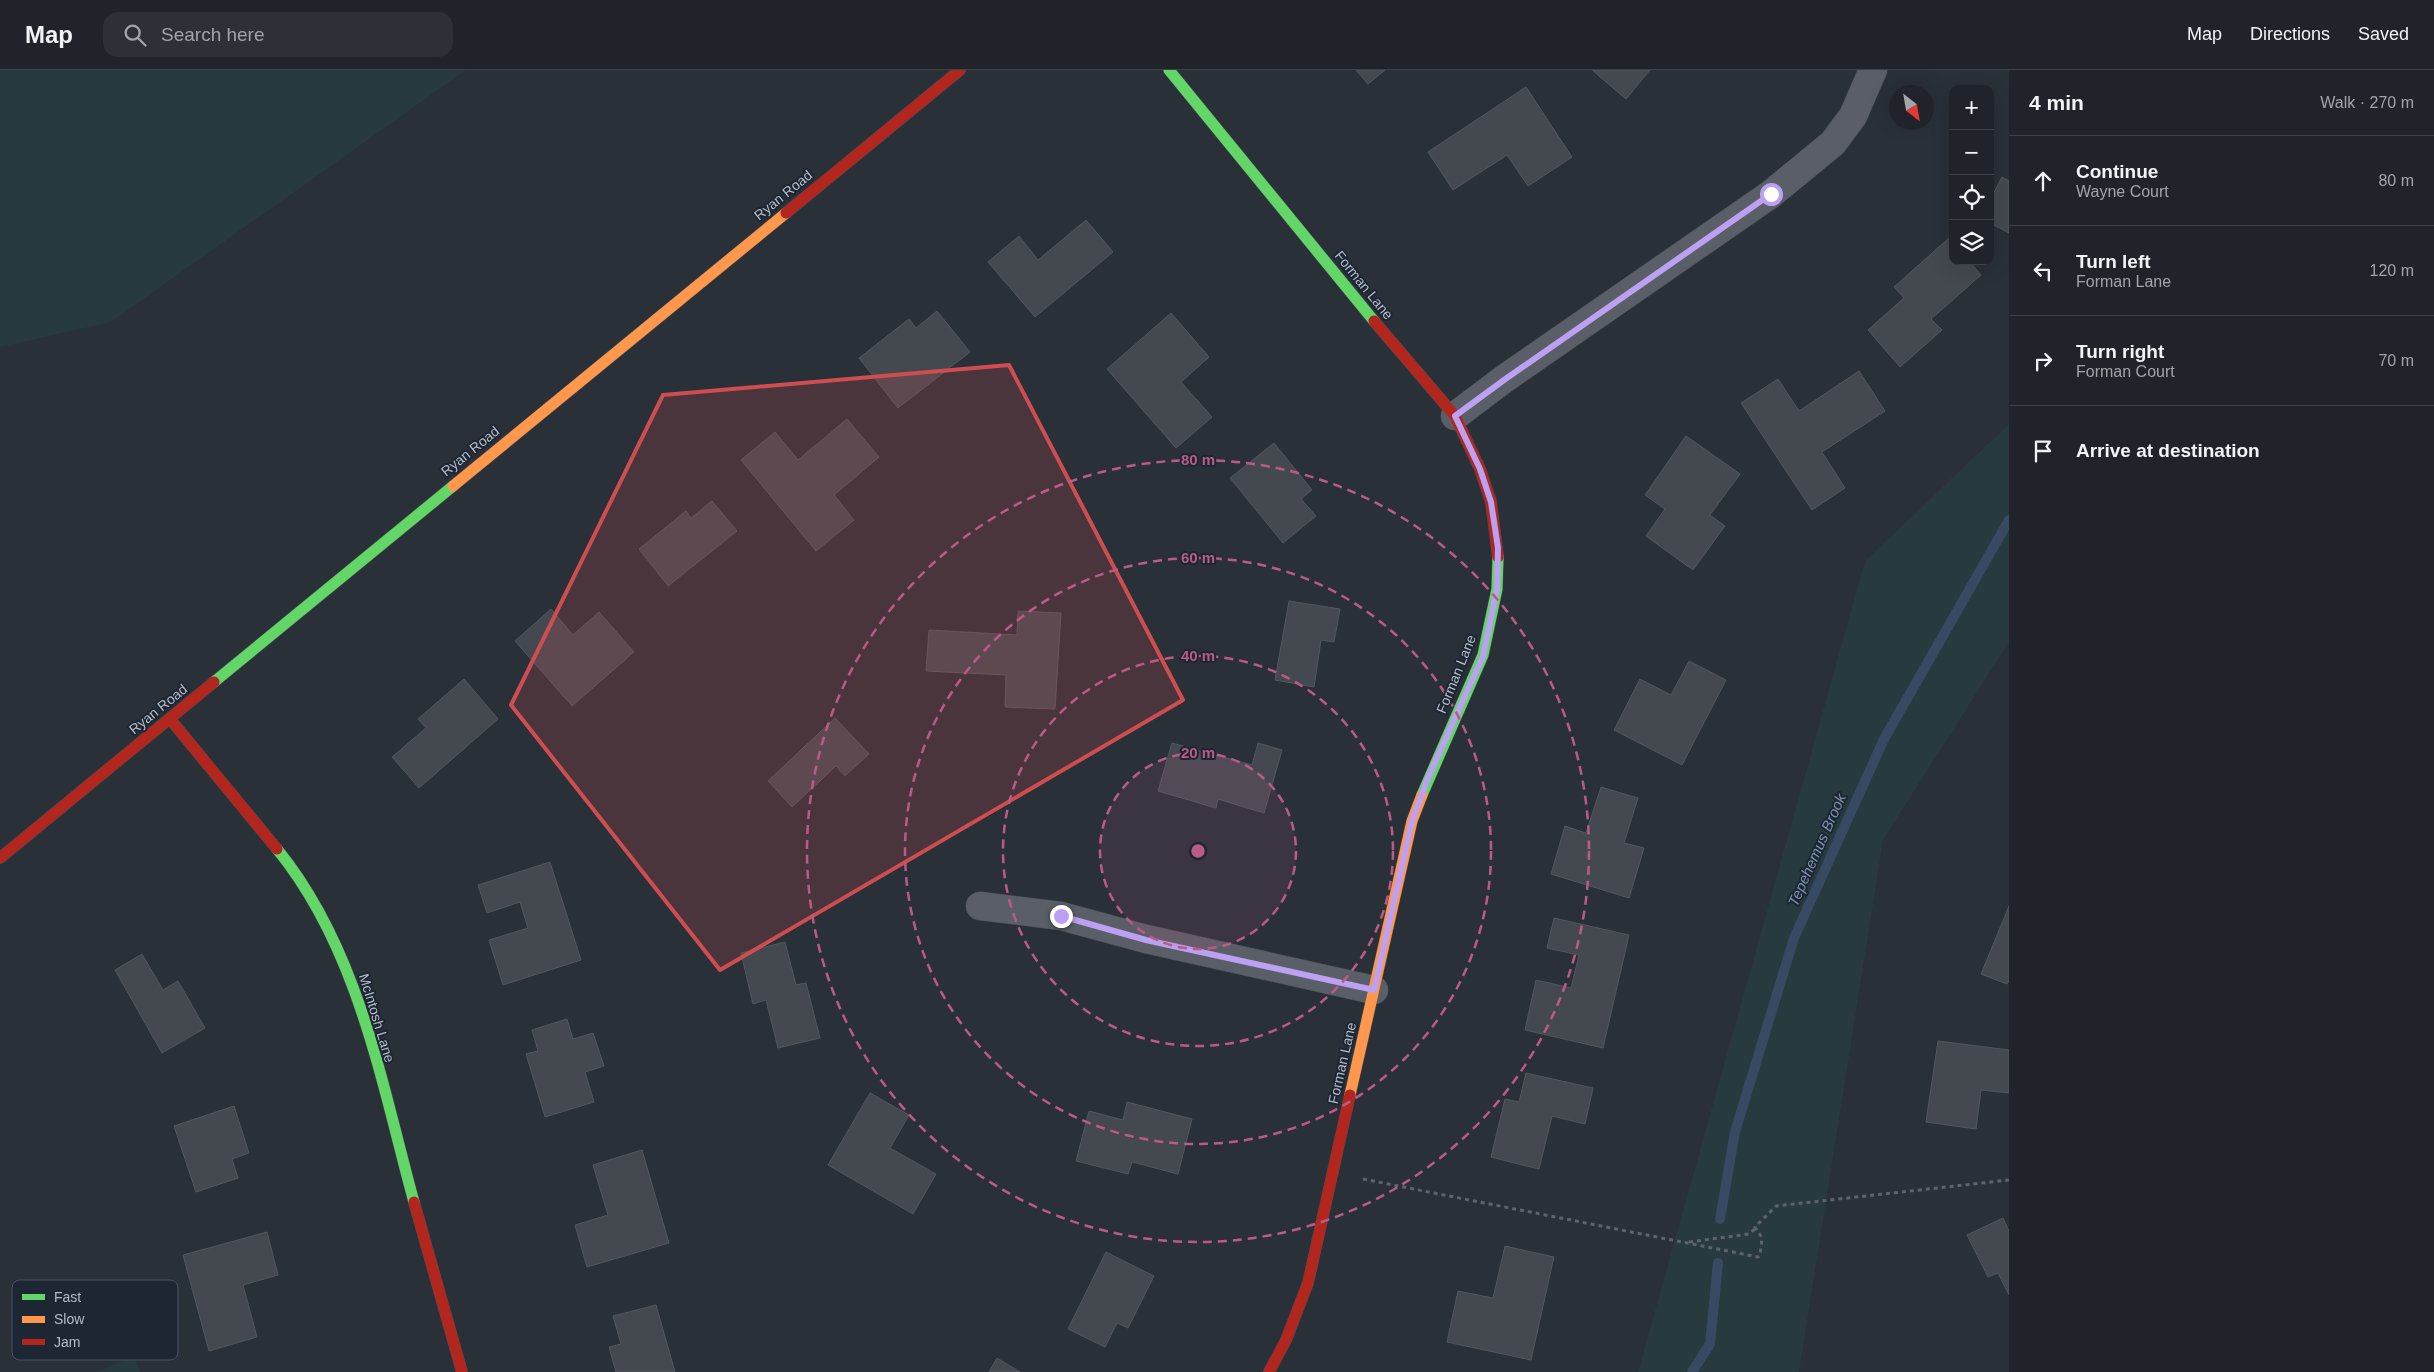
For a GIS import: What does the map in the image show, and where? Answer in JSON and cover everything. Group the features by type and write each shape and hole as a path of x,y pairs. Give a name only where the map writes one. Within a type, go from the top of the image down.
{"street":[{"name":"Ryan Road","path":"0,858 419,512 960,70"},
{"name":"Forman Lane","path":"1169,70 1374,322 1455,416 1480,469 1491,502 1498,548 1497,589 1483,656 1428,778 1412,821 1308,1283 1286,1340 1269,1372"},
{"path":"1455,416 1771,194 1833,143 1853,116 1873,70"},
{"name":"McIntosh Lane","path":"170,719 293,869 314,902 342,958 363,1018 462,1372"},
{"path":"980,906 1061,916 1146,940 1374,990"}],"path":[{"path":"1333,1174 1759,1256 1762,1238 1756,1228"},
{"path":"1686,1242 1749,1234 1777,1206 2009,1180"}],"highlighted area":[{"path":"1009,365 1183,700 720,970 511,705 663,395"}],"green space":[{"path":"0,70 466,70 111,322 0,347"},
{"path":"2009,424 2009,642 1883,840 1799,1372 1638,1372 1865,561"},
{"path":"123,1360 136,1360 140,1372 98,1372"}],"building":[{"path":"1356,70 1385,70 1368,84"},
{"path":"1592,70 1650,70 1626,99"},
{"path":"1526,87 1572,157 1528,186 1507,155 1453,190 1428,152"},
{"path":"2002,177 2009,181 2009,233 1994,225 1994,192"},
{"path":"1086,220 1113,252 1035,317 988,262 1019,236 1038,260"},
{"path":"1949,238 1949,265 1972,265 1981,275 1931,319 1942,330 1900,367 1868,330 1904,298 1894,287"},
{"path":"937,311 970,352 898,408 859,358 909,319 916,328"},
{"path":"1171,313 1209,357 1181,382 1212,417 1176,448 1107,369"},
{"path":"1859,371 1885,411 1822,452 1845,488 1812,510 1741,403 1778,379 1799,411"},
{"path":"847,419 879,457 834,495 854,520 816,551 741,460 775,432 798,460"},
{"path":"1686,436 1740,474 1710,515 1725,526 1693,570 1646,536 1665,509 1645,495"},
{"path":"1274,443 1312,490 1301,499 1316,516 1283,543 1230,478"},
{"path":"712,501 737,531 668,586 639,549 686,511 691,518"},
{"path":"1289,601 1340,609 1334,642 1321,640 1314,687 1275,680"},
{"path":"551,609 573,635 599,612 634,652 572,706 515,641"},
{"path":"1018,611 1061,613 1055,709 1005,707 1006,675 926,671 929,630 1017,635"},
{"path":"1689,661 1726,680 1682,765 1614,730 1640,679 1671,695"},
{"path":"464,679 498,719 419,788 392,757 426,728 418,719"},
{"path":"835,718 869,754 845,776 836,766 792,807 768,781"},
{"path":"1172,743 1252,765 1258,743 1282,750 1264,813 1218,799 1216,808 1158,791"},
{"path":"1601,787 1638,798 1624,843 1644,848 1629,898 1551,874 1565,826 1586,833"},
{"path":"550,862 581,960 503,985 489,940 528,928 520,902 487,913 478,885"},
{"path":"2009,906 2009,981 2007,984 1981,974"},
{"path":"1554,918 1629,935 1603,1048 1525,1030 1536,980 1571,988 1579,955 1547,948"},
{"path":"785,942 796,985 806,983 820,1038 778,1048 766,1000 753,1004 741,953"},
{"path":"142,954 163,990 178,981 205,1028 162,1053 115,970"},
{"path":"567,1019 573,1039 593,1033 604,1066 585,1072 594,1102 545,1117 526,1054 538,1051 532,1030"},
{"path":"1938,1041 2009,1050 2009,1093 1981,1090 1976,1129 1926,1122"},
{"path":"1526,1073 1593,1088 1585,1124 1552,1116 1539,1169 1491,1157 1505,1099 1519,1102"},
{"path":"870,1093 909,1115 890,1148 936,1174 913,1214 828,1165"},
{"path":"1127,1102 1192,1119 1178,1174 1132,1162 1128,1174 1076,1161 1089,1111 1123,1120"},
{"path":"234,1106 249,1153 232,1159 238,1178 196,1192 174,1126"},
{"path":"642,1150 669,1243 587,1267 575,1225 608,1215 593,1165"},
{"path":"2003,1218 2009,1231 2009,1295 1998,1273 1988,1277 1967,1235"},
{"path":"267,1232 278,1275 243,1285 257,1337 209,1351 183,1255"},
{"path":"1505,1246 1554,1257 1531,1360 1447,1342 1458,1291 1493,1298"},
{"path":"1106,1252 1154,1276 1128,1328 1117,1323 1105,1347 1068,1329"},
{"path":"656,1305 675,1372 616,1372 609,1347 621,1344 613,1316"},
{"path":"997,1358 1020,1372 989,1372"}],"waterway":[{"name":"Tepehemus Brook","path":"1720,1219 1735,1132 1794,938 1884,739 2009,520"},
{"name":"Tepehemus Brook","path":"1692,1372 1710,1344 1718,1263"}],"traffic: fast":[{"path":"1169,70 1374,321"},
{"path":"214,682 453,486"},
{"path":"1422,795 1483,655 1497,589 1498,557"},
{"path":"277,849 305,888 328,929 347,972 364,1017 378,1063 414,1202"}],"traffic: slow":[{"path":"453,486 786,213"},
{"path":"1350,1095 1412,821 1422,795"}],"traffic: jam":[{"path":"786,213 960,70"},
{"path":"1374,321 1455,416 1480,469 1491,502 1498,557"},
{"path":"0,858 214,682"},
{"path":"170,719 277,849"},
{"path":"1269,1372 1286,1340 1308,1283 1350,1095"},
{"path":"414,1202 462,1372"}],"route":[{"path":"1061,916 1146,940 1374,990 1412,821 1428,778 1483,656 1497,589 1498,548 1491,502 1480,469 1455,416 1771,194"}]}
